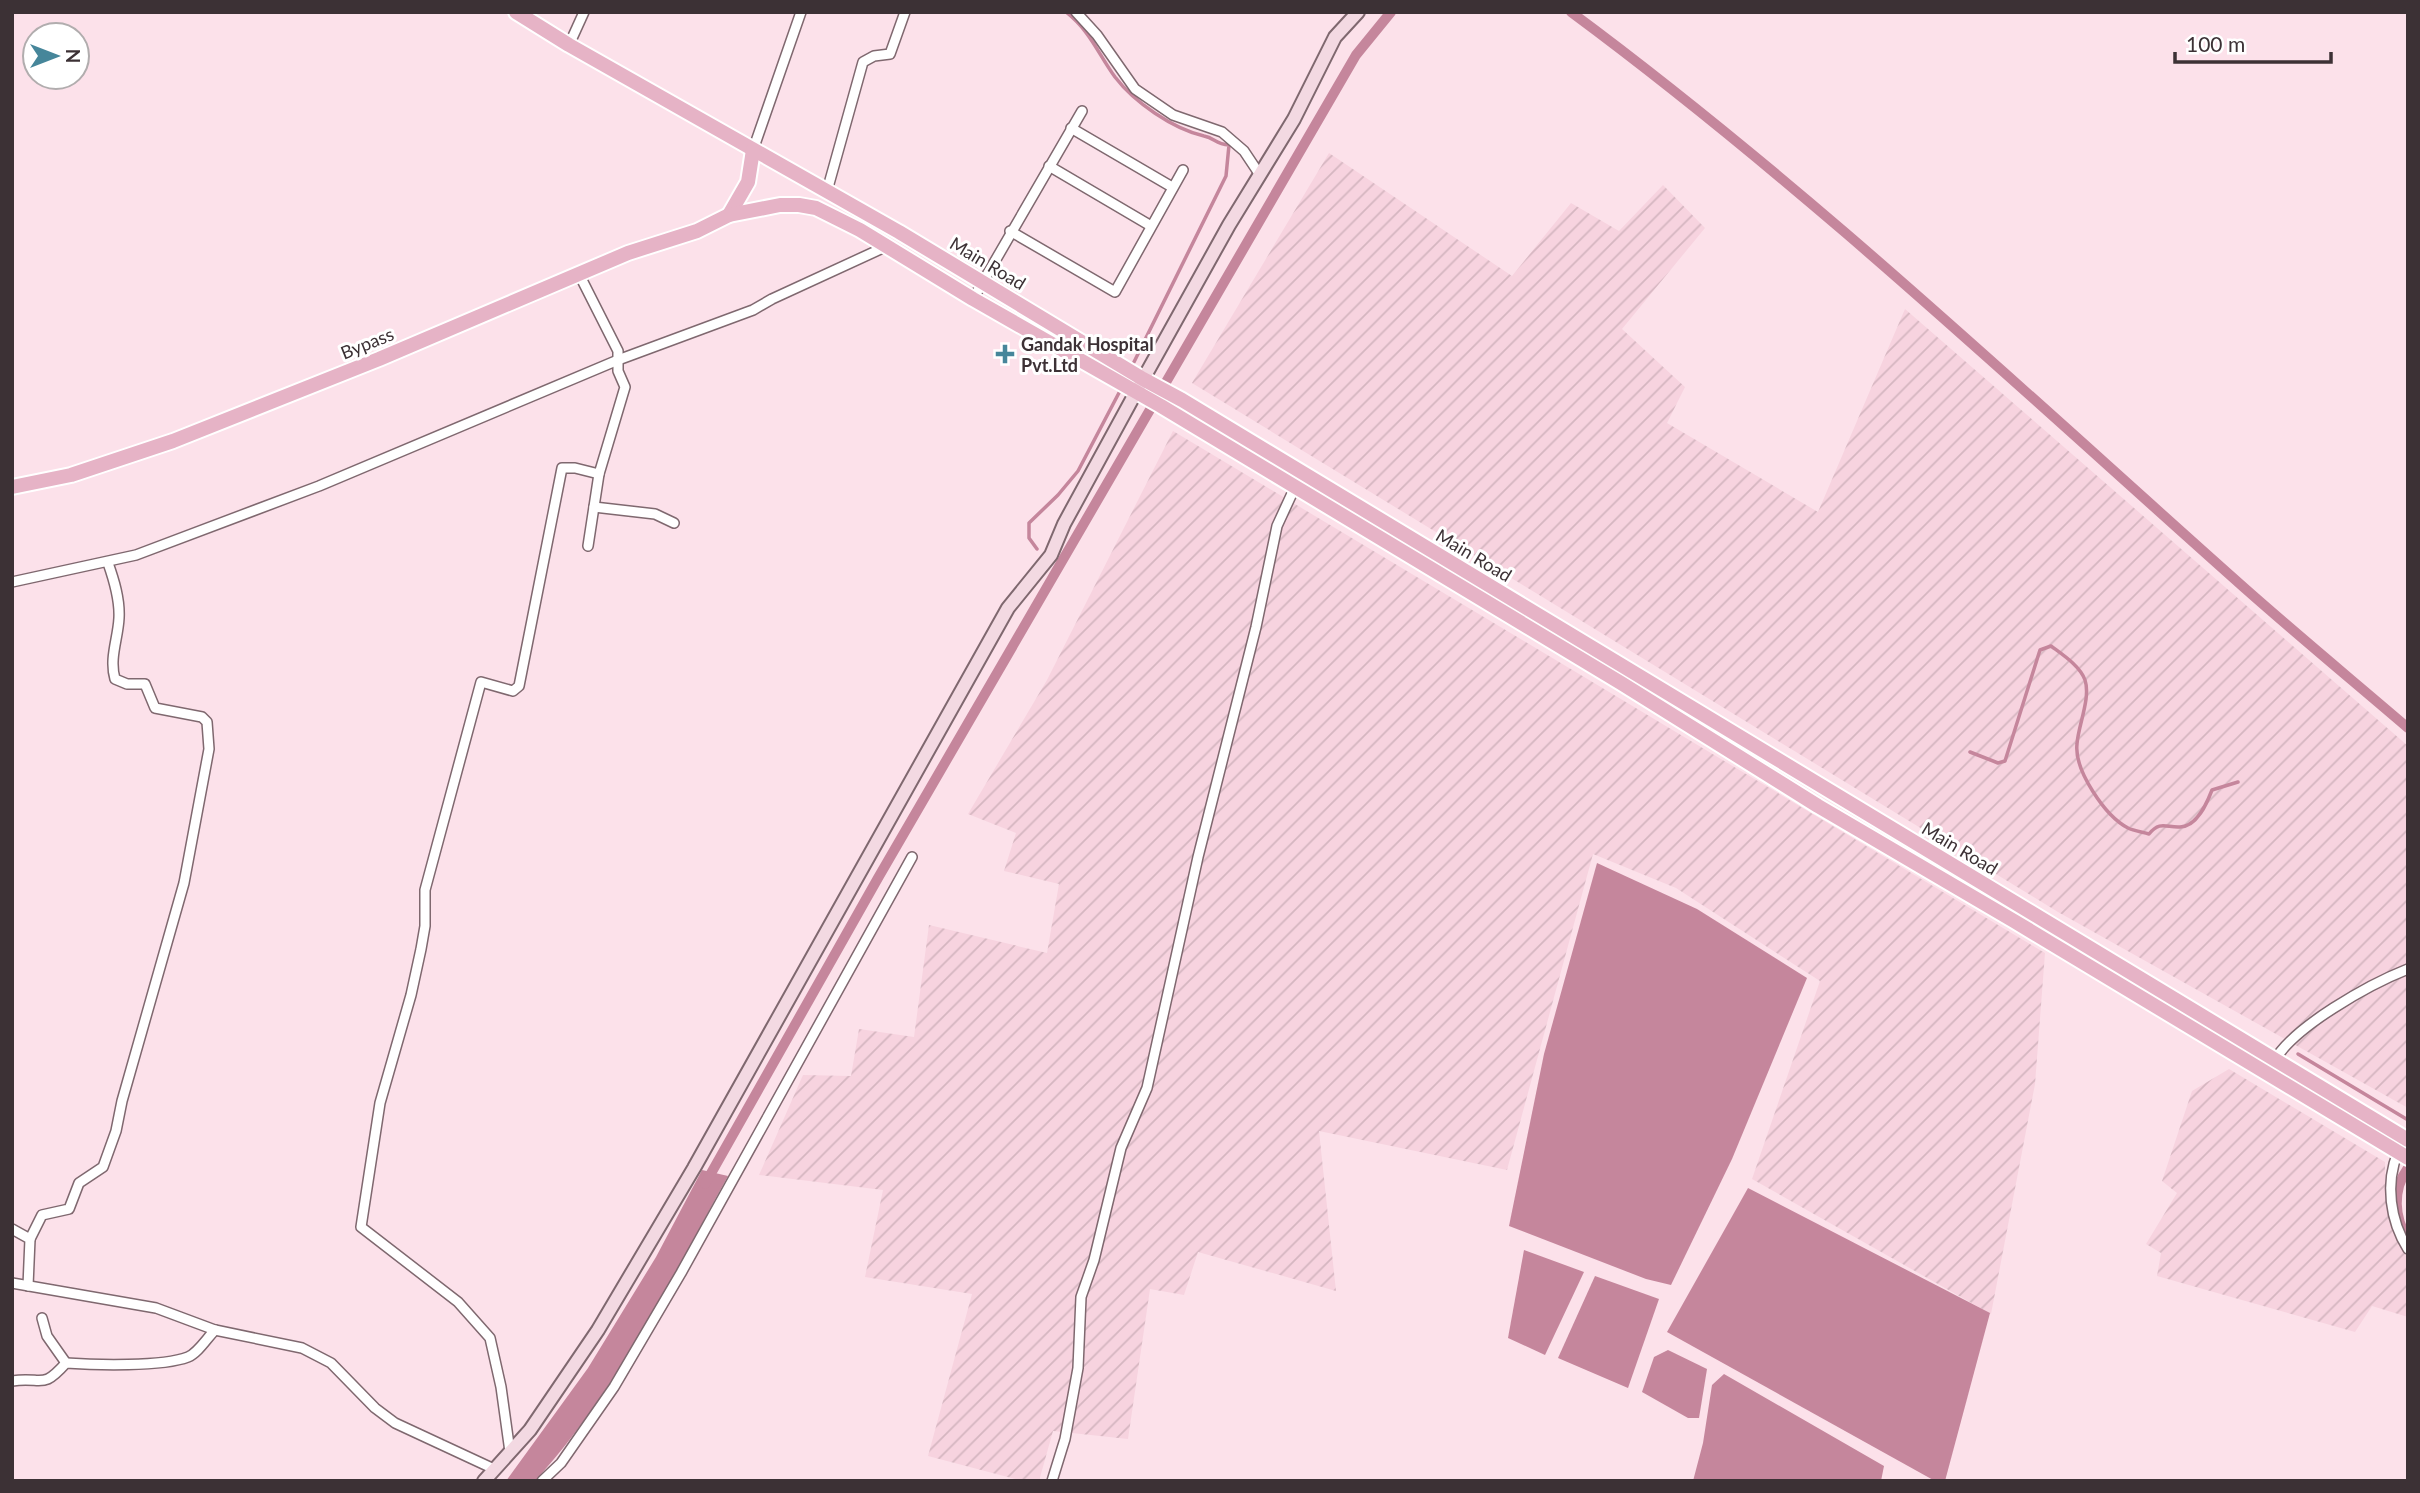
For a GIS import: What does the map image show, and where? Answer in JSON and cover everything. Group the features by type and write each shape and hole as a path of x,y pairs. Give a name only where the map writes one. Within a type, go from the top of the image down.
{"main road":[{"name":"Main Road","path":"516,12 981,281 1142,387"},
{"path":"484,1481 530,1430 598,1330 653,1238 1008,608 1051,555 1064,524 1294,119 1335,37 1358,12"},
{"path":"729,215 748,182 753,150"},
{"name":"Bypass","path":"12,487 71,475 173,441 379,359 628,253 696,230 729,215 780,205 799,205 816,208 860,230"},
{"name":"Main Road","path":"860,230 973,299 1166,400 1848,803 2408,1140"},
{"name":"Main Road","path":"1166,400 1295,487 1840,819 2403,1156"},
{"path":"1840,819 1848,803"}],"street":[{"path":"569,45 584,12"},
{"path":"753,150 800,12"},
{"path":"827,191 863,62 874,56 890,54 905,12"},
{"path":"1076,12 1097,35 1135,89 1173,115 1222,132 1244,151 1260,175"},
{"path":"973,299 981,281 1082,111"},
{"path":"1071,128 1172,187"},
{"path":"1049,166 1151,226"},
{"path":"1010,231 1115,292 1183,170"},
{"path":"12,582 136,555 319,486 618,360 753,310 885,247"},
{"path":"579,274 618,351 618,371 625,387 599,474 589,546"},
{"path":"510,1452 501,1387 490,1338 458,1302 361,1227 380,1103 411,995 421,949 425,926 425,890 481,682 513,691 519,686 562,468 599,474"},
{"path":"1052,1481 1065,1439 1078,1368 1081,1297 1094,1260 1121,1148 1147,1088 1198,858 1256,627 1278,526 1295,487"},
{"path":"594,507 655,514 674,523"},
{"path":"28,1286 30,1239 42,1215 69,1209 79,1183 103,1167 116,1131 122,1101 184,883 209,749 207,722 202,717 155,708 145,684 127,684 115,679 112,666 119,617 116,587 108,563"},
{"path":"542,1481 561,1463 580,1438 628,1364 912,857"},
{"path":"2267,1074 2275,1058 2290,1040 2336,1007 2389,977 2408,970"},
{"path":"2403,1156 2391,1170 2392,1210 2408,1249"},
{"path":"12,1229 30,1239"},
{"path":"12,1283 156,1308 215,1330 302,1348 331,1363 375,1408 395,1423 494,1469"},
{"path":"43,1318 47,1336 66,1363"},
{"path":"66,1363 91,1365 171,1362 191,1356 215,1330"},
{"path":"12,1381 44,1382 52,1378 66,1363"}],"shaded area":[{"path":"1329,153 1512,276 1571,203 1619,231 1663,185 1705,228 1622,329 1685,387 1667,423 1818,512 1905,309 2408,746 2408,1108 2058,912 1192,383"},
{"path":"1173,431 2045,953 2035,1084 1991,1314 1752,1179 1820,981 1676,888 1593,854 1507,1170 1319,1131 1336,1291 1198,1252 1184,1295 1150,1289 1128,1439 1053,1431 1039,1481 1023,1481 928,1456 972,1294 865,1277 883,1190 759,1175 803,1075 851,1076 859,1029 914,1037 929,925 1047,953 1059,884 1004,871 1016,833 968,814 1047,680"},
{"path":"1597,863 1697,909 1807,978 1732,1159 1671,1285 1646,1279 1509,1226 1544,1054"},
{"path":"2229,1069 2385,1162 2385,1193 2396,1239 2408,1259 2408,1317 2372,1306 2355,1332 2157,1276 2161,1253 2146,1244 2177,1193 2162,1181 2192,1091"},
{"path":"702,1170 728,1176 663,1295 616,1373 564,1447 535,1481 506,1481 588,1368 656,1257"},
{"path":"1748,1188 1990,1313 1945,1481 1935,1481 1667,1332"},
{"path":"1524,1250 1584,1272 1545,1355 1508,1338"},
{"path":"1595,1276 1659,1299 1628,1388 1558,1358"},
{"path":"1668,1350 1707,1369 1699,1418 1688,1418 1642,1392 1654,1357"},
{"path":"1724,1374 1884,1466 1881,1481 1693,1481 1703,1443 1712,1385"}],"waterway":[{"path":"1066,12 1088,35 1115,77 1143,105 1167,121 1229,145 1226,176 1134,362"},
{"path":"705,1184 878,878 1356,55 1391,12"},
{"path":"1571,12 1658,79 1828,218 2261,602 2408,728"},
{"path":"1037,549 1029,538 1029,523 1078,471 1121,389"},
{"path":"1970,752 1998,763 2005,761 2040,650 2051,646 2075,665 2085,680 2086,695 2077,755 2093,791 2119,822 2130,829 2149,834 2160,826 2186,826 2196,819 2212,790 2238,782"},
{"path":"2298,1054 2408,1120"},
{"path":"2408,1168 2397,1195 2400,1222 2408,1239"}],"place":[{"name":"Gandak Hospital Pvt.Ltd","path":"1005,354"}]}
